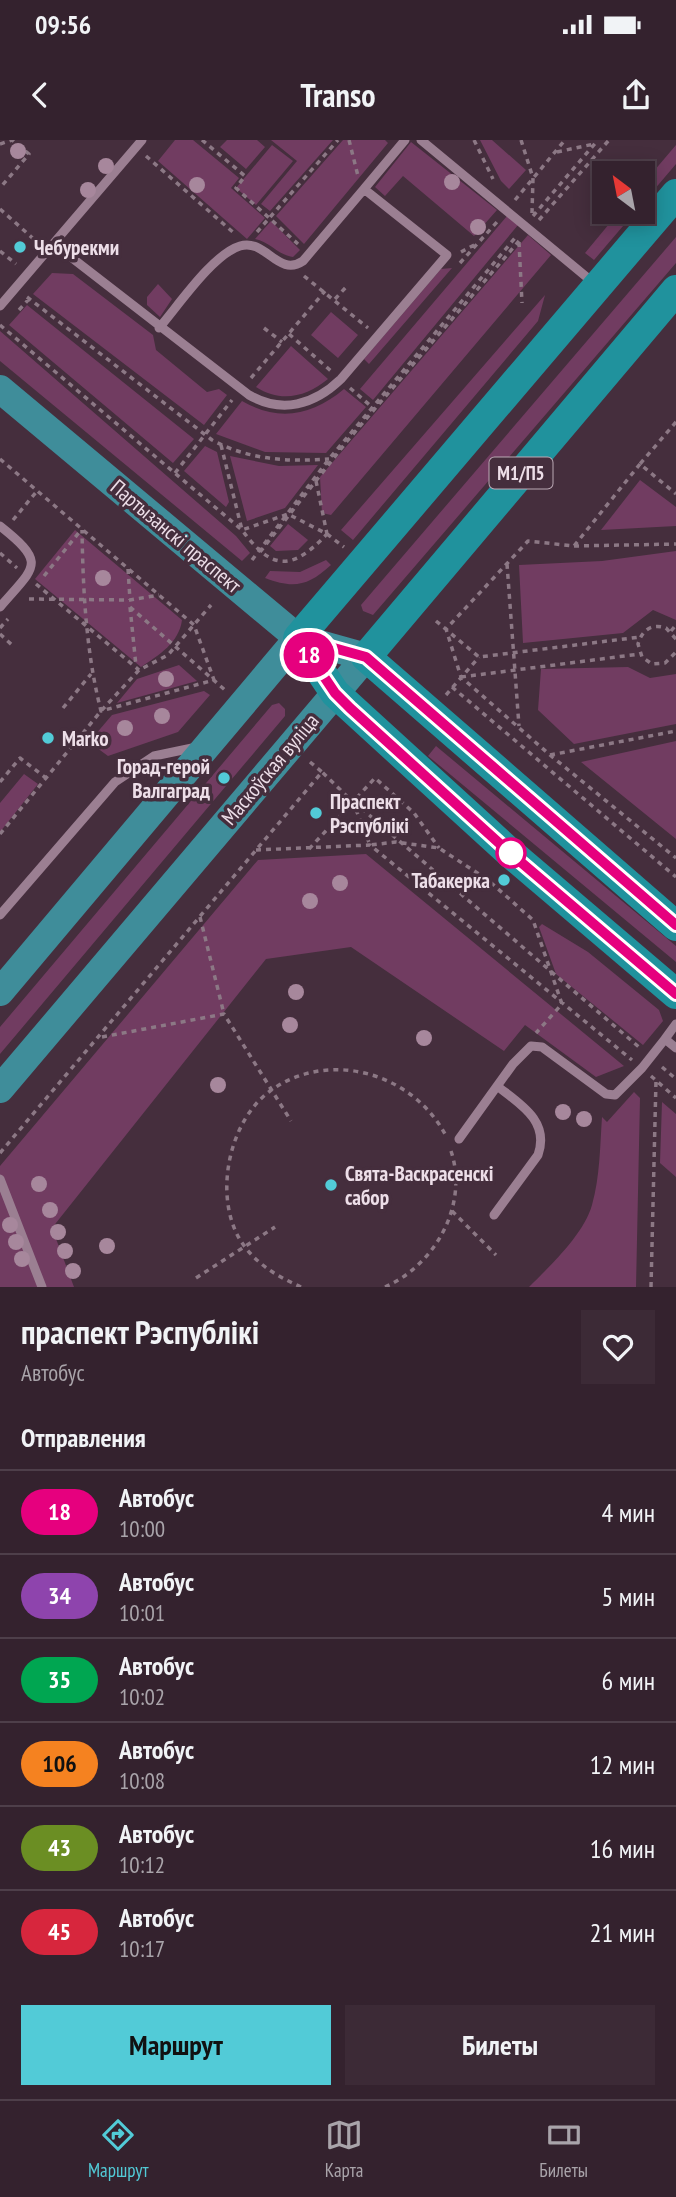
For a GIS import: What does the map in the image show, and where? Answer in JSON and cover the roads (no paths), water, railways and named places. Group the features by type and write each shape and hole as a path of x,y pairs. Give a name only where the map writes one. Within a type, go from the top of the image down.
{"highway":[{"name":"М1/П5","path":"298,638 676,194"},
{"name":"Маскоўская вуліца","path":"366,657 676,290"},
{"path":"298,638 335,693 509,852 676,994"},
{"path":"366,657 676,926"}],"main road":[{"name":"Партызанскі праспект","path":"0,389 298,638 366,657"},
{"path":"0,992 298,638"},
{"name":"Маскоўская вуліца","path":"0,1089 366,657"}],"lane":[{"path":"0,306 142,140"},
{"path":"159,328 216,262 236,247 247,244 258,247 280,263 295,267 303,261 362,187 405,140"},
{"path":"421,140 508,209 530,223 597,286"},
{"path":"54,244 241,389 259,401 287,406 311,401 341,379 447,255 362,187"},
{"path":"0,607 32,566 31,555 2,528"},
{"path":"0,915 114,782 154,756 209,746"},
{"path":"459,1139 497,1086 531,1046 542,1047 606,1094 615,1095 642,1068 676,1024"},
{"path":"665,1039 676,1048"},
{"path":"494,1215 538,1155 541,1145 541,1133 530,1111 497,1086"},
{"path":"0,1179 42,1287"}],"place":[{"name":"Чебурекми","path":"20,247"},
{"name":"Marko","path":"48,738"},
{"name":"Горад-герой Валгаград","path":"224,778"},
{"name":"Праспект Рэспублікі","path":"316,813"},
{"name":"Табакерка","path":"504,880"},
{"name":"Свята-Васкрасенскі сабор","path":"331,1185"}]}
